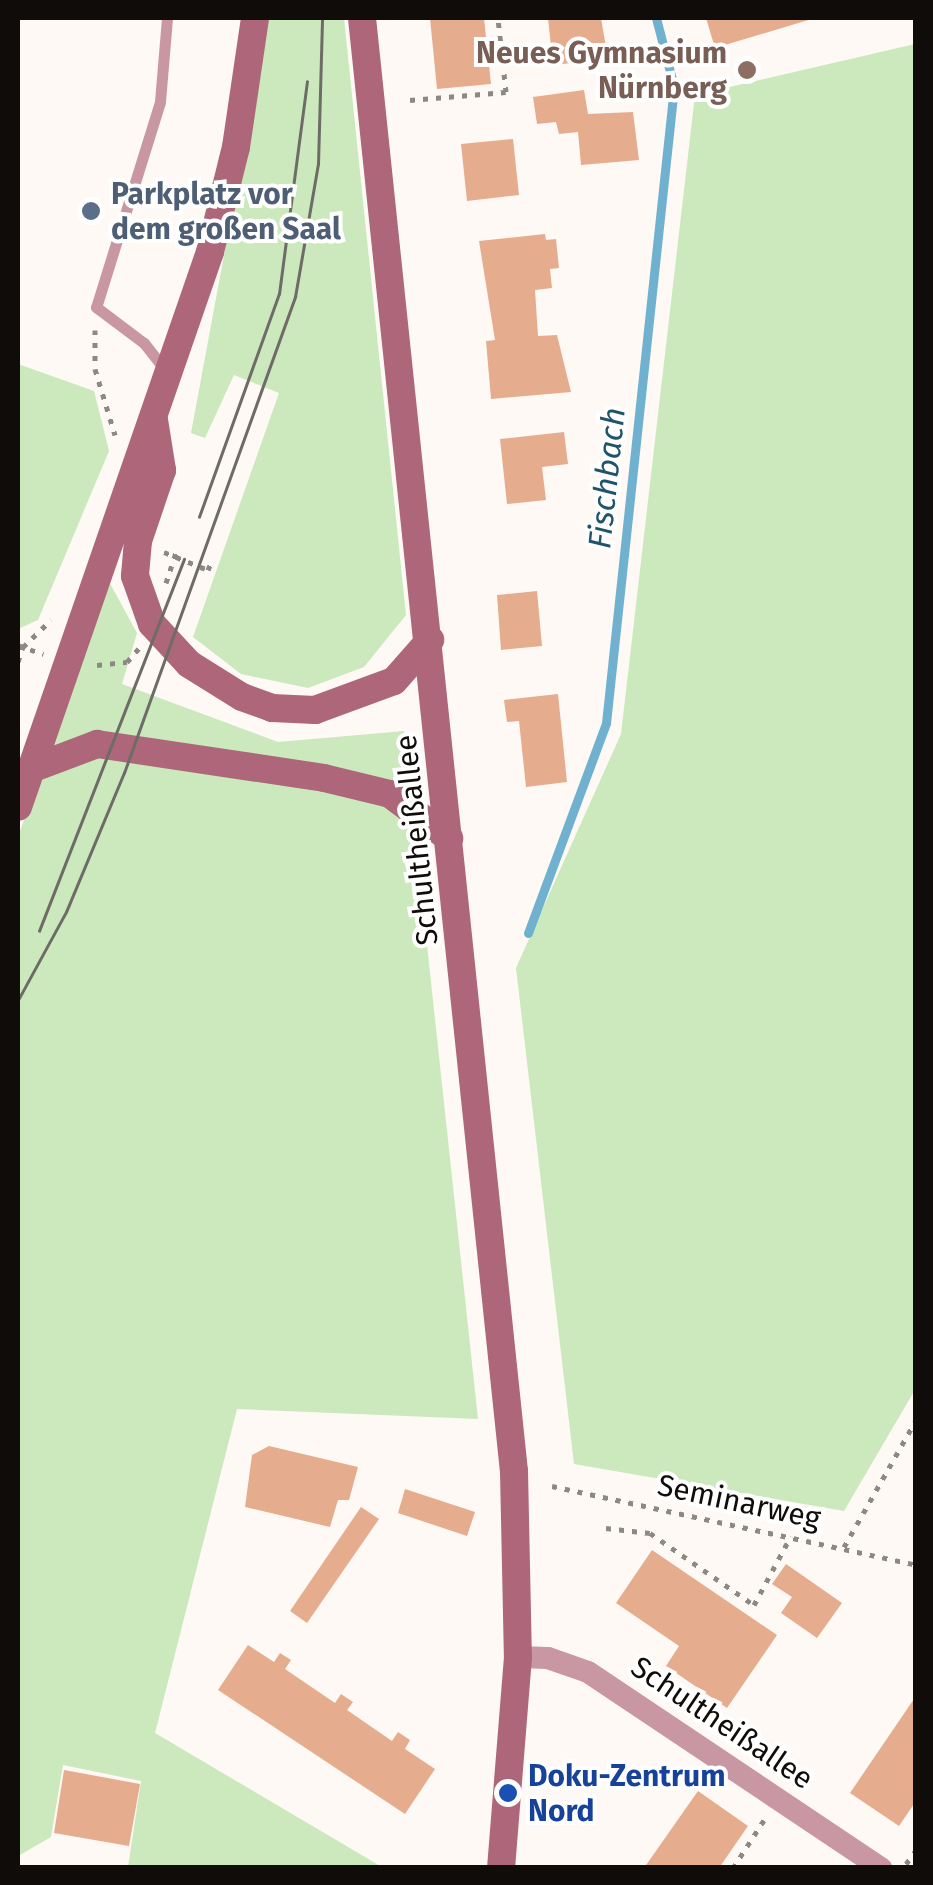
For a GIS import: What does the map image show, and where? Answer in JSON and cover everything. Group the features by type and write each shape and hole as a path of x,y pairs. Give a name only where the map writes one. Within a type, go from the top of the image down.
{"main road":[{"path":"18,807 170,375 224,198 255,18"},
{"name":"Schultheißallee","path":"362,18 514,1471 518,1657 501,1868"},
{"path":"154,418 162,470 138,541 135,576 152,624 212,682 272,708 295,710 375,692 404,672 430,640"},
{"path":"31,769 97,744 324,778 390,794 449,838"}],"street":[{"name":"Schultheißallee","path":"518,1657 548,1658 588,1672 881,1868"}],"lane":[{"path":"166,18 160,102 96,307 144,343 170,375"}],"path":[{"path":"410,100 506,92 498,18"},
{"path":"96,307 95,370 112,408 116,440"},
{"path":"20,646 66,662 127,662 152,624 178,547"},
{"path":"18,662 20,646 52,620 57,603"},
{"path":"844,1547 916,1420"},
{"name":"Seminarweg","path":"552,1486 916,1565"},
{"path":"606,1528 650,1533 754,1605 790,1536"},
{"path":"732,1868 778,1800"},
{"path":"904,1868 916,1850"}],"green space":[{"path":"268,18 344,18 406,615 364,667 308,688 241,674 193,637 279,393 234,375 205,438 191,433"},
{"path":"915,44 916,1388 844,1511 574,1464 516,968 621,734 695,95"},
{"path":"18,364 94,391 109,451 38,620 18,629"},
{"path":"107,578 137,633 122,684 278,742 404,731 478,1419 237,1409 155,1733 382,1867 128,1867 141,1781 63,1765 51,1837 18,1856 18,837"}],"building":[{"path":"430,18 484,18 491,84 437,89"},
{"path":"548,18 601,18 608,59 553,65"},
{"path":"706,18 815,18 715,48"},
{"path":"584,90 588,114 633,112 639,160 581,165 578,132 559,134 556,122 537,124 533,97"},
{"path":"513,139 519,195 467,201 461,144"},
{"path":"545,234 546,240 556,239 559,268 550,269 552,288 535,290 538,336 557,335 571,392 491,399 486,341 495,340 479,241"},
{"path":"564,432 568,464 542,467 546,500 507,504 500,439"},
{"path":"537,591 542,646 501,650 497,595"},
{"path":"558,694 567,782 526,787 519,721 507,722 504,700"},
{"path":"269,1446 358,1467 349,1500 338,1500 330,1527 245,1507 252,1455"},
{"path":"405,1489 475,1512 467,1536 398,1513"},
{"path":"361,1507 379,1519 307,1623 290,1611"},
{"path":"652,1550 777,1635 727,1708 666,1666 679,1646 616,1603"},
{"path":"786,1564 842,1603 817,1638 781,1613 792,1597 772,1584"},
{"path":"248,1645 274,1662 280,1653 291,1660 285,1669 335,1703 341,1694 353,1702 347,1710 392,1741 398,1732 410,1740 405,1749 435,1769 405,1814 218,1690"},
{"path":"916,1696 916,1801 899,1826 850,1793"},
{"path":"64,1770 140,1784 129,1846 54,1833"},
{"path":"698,1791 748,1826 719,1868 644,1868"}],"waterway":[{"name":"Fischbach","path":"528,933 606,723 674,87 656,18"}],"tram line":[{"path":"18,1000 66,912 124,773 295,297 318,164 322,18"},
{"path":"199,517 279,294 307,82"},
{"path":"39,931 184,559"}],"place":[{"name":"Neues Gymnasium Nürnberg","path":"747,70"},
{"name":"Parkplatz vor dem großen Saal","path":"91,211"},
{"name":"Doku-Zentrum Nord","path":"508,1793"}]}
